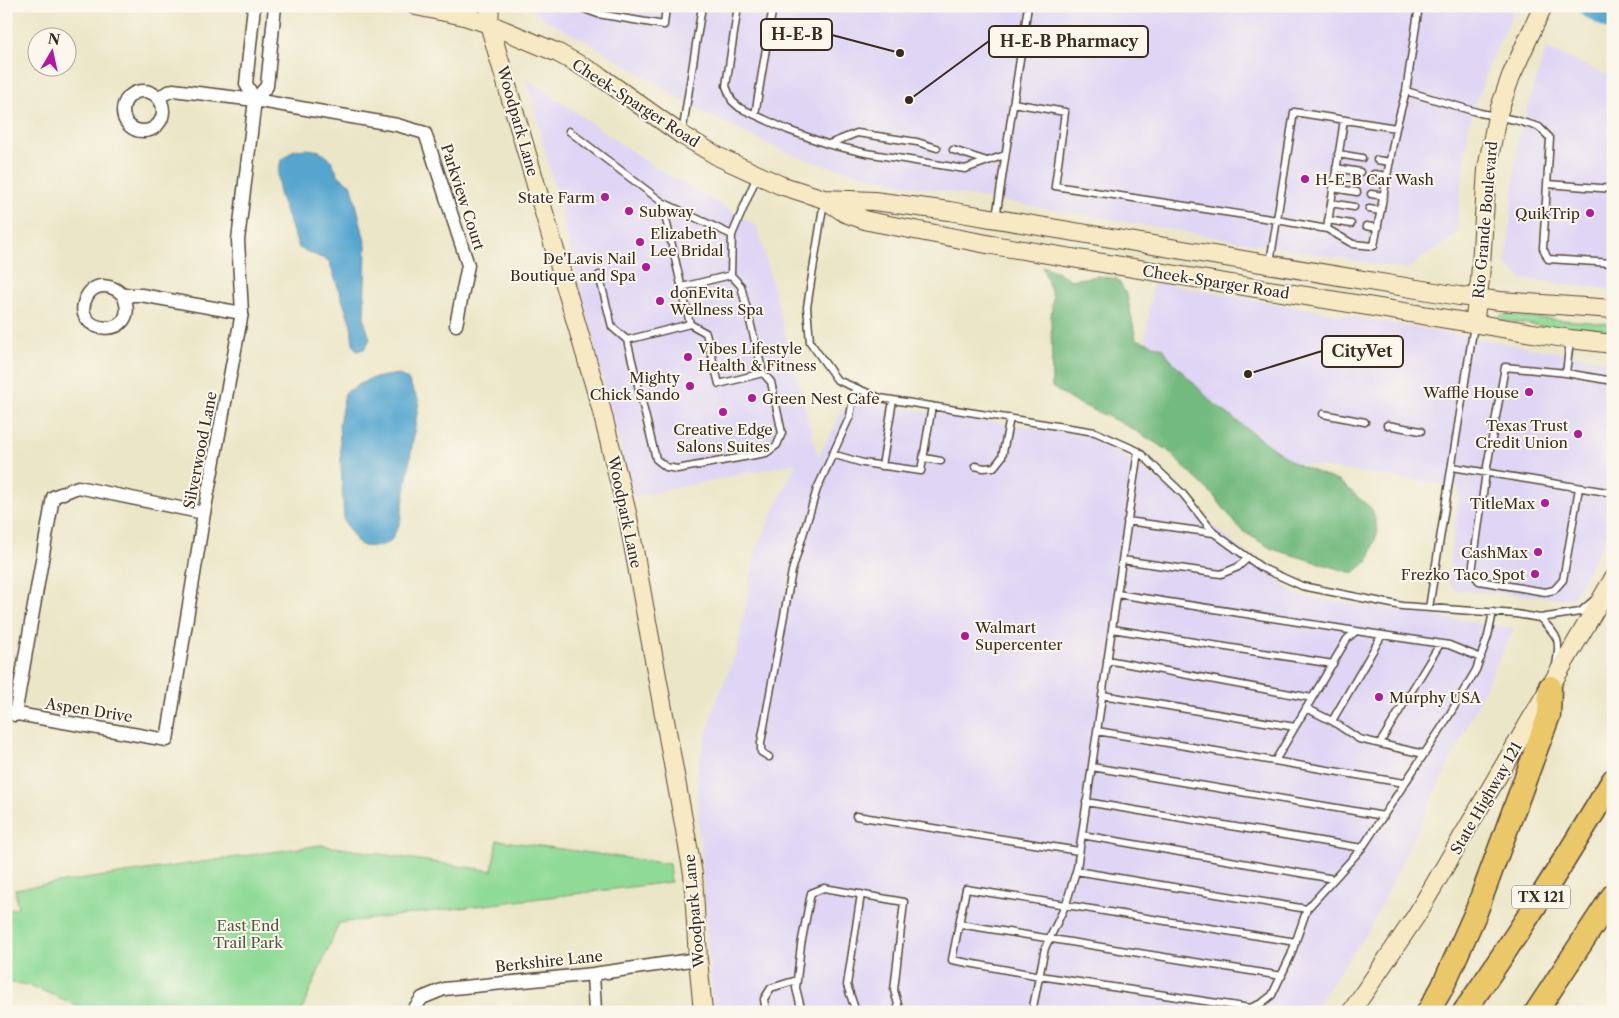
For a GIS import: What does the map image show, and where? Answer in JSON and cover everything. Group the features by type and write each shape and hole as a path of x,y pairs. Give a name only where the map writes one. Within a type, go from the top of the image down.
{"highway":[{"path":"1428,1012 1442,988 1480,902 1549,715 1552,684"},
{"name":"TX 121","path":"1464,1012 1571,851 1613,780"},
{"path":"1536,1012 1613,895"}],"main road":[{"name":"Cheek-Sparger Road","path":"416,6 464,16 490,15 598,75 682,135 719,157 757,175 824,200 845,213 868,221 992,245 1142,270 1474,324 1613,344"},
{"name":"Rio Grande Boulevard","path":"1474,324 1478,298 1487,169 1497,116 1511,76 1543,6"},
{"name":"Woodpark Lane","path":"490,15 601,408 628,517 693,874 703,1012"},
{"name":"Cheek-Sparger Road","path":"824,200 874,201 949,211 1478,298 1613,309"},
{"path":"992,245 996,219"},
{"path":"1142,270 1145,244"},
{"name":"State Highway 121","path":"1351,1012 1416,916 1610,583"}],"street":[{"path":"254,6 246,84 255,100"},
{"path":"255,100 267,86 275,6"},
{"path":"158,97 173,90 255,100"},
{"name":"Silverwood Lane","path":"168,740 204,513 242,313 238,240 255,100"},
{"name":"Parkview Court","path":"255,100 397,125 426,133 468,265 456,325"},
{"path":"124,295 141,296 242,313"},
{"path":"10,713 53,497 78,487 204,513"},
{"name":"Aspen Drive","path":"10,713 168,740"},
{"name":"Berkshire Lane","path":"412,1012 422,998 444,989 592,974 698,959"},
{"path":"592,974 595,1012"}],"lane":[{"path":"576,6 598,14 664,25 666,6"},
{"path":"682,135 702,6"},
{"path":"738,6 726,86 732,101 740,108 788,130 827,144 866,153 965,170 1005,155"},
{"path":"755,115 774,6"},
{"path":"996,219 1028,6"},
{"path":"1013,104 1065,112 1055,186 1276,220 1327,230 1352,244 1374,246 1396,128 1406,91 1418,6"},
{"path":"1406,91 1539,128 1550,138 1543,248 1548,259 1613,263"},
{"path":"1270,264 1294,112 1396,128"},
{"path":"1327,230 1344,120"},
{"path":"569,131 662,202 732,235"},
{"path":"827,144 857,133 917,142 937,148"},
{"path":"953,150 987,161"},
{"path":"1338,154 1362,158"},
{"path":"1377,160 1390,162"},
{"path":"1336,168 1360,172"},
{"path":"1374,174 1387,176"},
{"path":"599,275 612,326 627,340 656,459 666,467 677,469 766,453 777,445 782,434 771,382 763,373 740,286 731,275 732,235 757,175"},
{"path":"1547,184 1613,189"},
{"path":"1333,188 1357,192"},
{"path":"1371,194 1384,196"},
{"path":"824,200 807,307 810,342 837,380 880,398 1095,432 1138,451 1183,494 1214,533 1262,568 1302,586 1402,606 1493,612 1540,618 1580,612 1610,583"},
{"path":"662,202 690,324"},
{"path":"1331,203 1354,207"},
{"path":"1369,209 1381,211"},
{"path":"1328,220 1351,224"},
{"path":"1366,226 1378,228"},
{"path":"682,287 731,275"},
{"path":"627,340 690,324 706,333 719,384 763,373"},
{"path":"1429,608 1474,324"},
{"path":"1566,373 1570,339"},
{"path":"1579,488 1563,580 1554,590 1545,592 1479,581 1472,572 1486,472 1505,367 1566,373 1613,381"},
{"path":"769,758 762,752 761,743 792,571 817,489 850,416 855,388"},
{"path":"882,466 893,400"},
{"path":"832,454 863,463 921,471 932,406"},
{"path":"1322,414 1365,422"},
{"path":"975,466 984,468 994,467 1002,457 1010,418"},
{"path":"1387,425 1422,431"},
{"path":"1032,1012 1045,948 1066,904 1076,871 1138,451"},
{"path":"924,458 941,461"},
{"path":"1452,466 1613,492"},
{"path":"1128,520 1214,533"},
{"path":"1122,560 1221,574 1238,567 1248,558"},
{"path":"1117,594 1440,644 1481,658"},
{"path":"1296,942 966,889 952,960 1040,976 1250,1008 1262,1003 1272,995 1282,976 1296,942 1307,909 1362,848 1444,724 1476,670 1493,612"},
{"path":"1540,618 1555,635 1559,647 1552,684"},
{"path":"1112,629 1333,664"},
{"path":"1275,762 1347,639 1356,631"},
{"path":"1332,720 1382,635"},
{"path":"1380,743 1440,644"},
{"path":"1107,660 1312,698"},
{"path":"1102,695 1295,727"},
{"path":"1306,708 1332,720 1360,739 1424,754"},
{"path":"1097,731 1404,784"},
{"path":"1092,767 1384,816"},
{"path":"1086,802 1362,848"},
{"path":"856,816 1079,851"},
{"path":"1082,835 1334,879"},
{"path":"1076,871 1307,909"},
{"path":"802,1012 796,988 800,945 811,893 824,888 904,902 894,990 900,1012"},
{"path":"856,1012 847,985 861,894"},
{"path":"959,924 1282,976"},
{"path":"766,1012 764,998 771,988 797,980"}],"shaded area":[{"path":"526,6 1516,6 1490,62 1469,124 1456,235 1406,269 912,186 819,164 778,149 700,111 592,44 553,24"},
{"path":"1546,48 1613,78 1613,290 1523,279 1506,265 1518,139"},
{"path":"527,79 652,165 757,226 818,457 844,409 865,402 1095,437 1161,482 1296,595 1514,628 1370,929 1311,1012 713,1012 697,798 699,760 714,708 737,650 756,550 796,463 633,497"},
{"path":"1153,282 1613,362 1613,526 1572,599 1456,590 1447,581 1460,487 1294,463 1212,402 1170,359 1163,348 1145,342"}],"green space":[{"path":"1042,266 1056,271 1071,280 1098,276 1117,279 1127,295 1136,339 1163,348 1170,359 1212,402 1267,444 1294,463 1340,482 1372,509 1378,531 1368,561 1353,573 1272,549 1241,530 1213,495 1166,449 1122,423 1071,400 1052,387 1051,316 1053,297"},
{"path":"1501,315 1613,324 1613,337 1501,320 1499,318"},
{"name":"East End Trail Park","path":"497,840 669,864 671,882 339,923 301,1012 93,1012 29,985 6,982 6,910 18,908 15,889 321,845 492,871"}],"water":[{"path":"294,150 320,151 331,160 339,176 352,186 366,246 364,320 370,339 364,349 357,351 353,343 351,325 329,261 299,248 279,193 278,174 281,160"},
{"path":"398,374 408,380 419,401 400,523 390,542 376,547 364,546 358,543 344,521 339,424 345,393 369,379"}],"waterway":[{"path":"1590,6 1613,19"}],"place":[{"name":"H-E-B","path":"900,53"},
{"name":"H-E-B Pharmacy","path":"909,100"},
{"name":"H-E-B Car Wash","path":"1305,179"},
{"name":"State Farm","path":"605,197"},
{"name":"Subway","path":"629,211"},
{"name":"QuikTrip","path":"1590,213"},
{"name":"Elizabeth Lee Bridal","path":"640,242"},
{"name":"De'Lavis Nail Boutique and Spa","path":"646,267"},
{"name":"donEvita Wellness Spa","path":"660,301"},
{"name":"Vibes Lifestyle Health & Fitness","path":"688,357"},
{"name":"CityVet","path":"1248,374"},
{"name":"Mighty Chick Sando","path":"690,386"},
{"name":"Waffle House","path":"1529,392"},
{"name":"Green Nest Cafe","path":"752,398"},
{"name":"Creative Edge Salons Suites","path":"723,412"},
{"name":"Texas Trust Credit Union","path":"1578,434"},
{"name":"TitleMax","path":"1545,503"},
{"name":"CashMax","path":"1538,552"},
{"name":"Frezko Taco Spot","path":"1535,574"},
{"name":"Walmart Supercenter","path":"965,636"},
{"name":"Murphy USA","path":"1379,697"}]}
